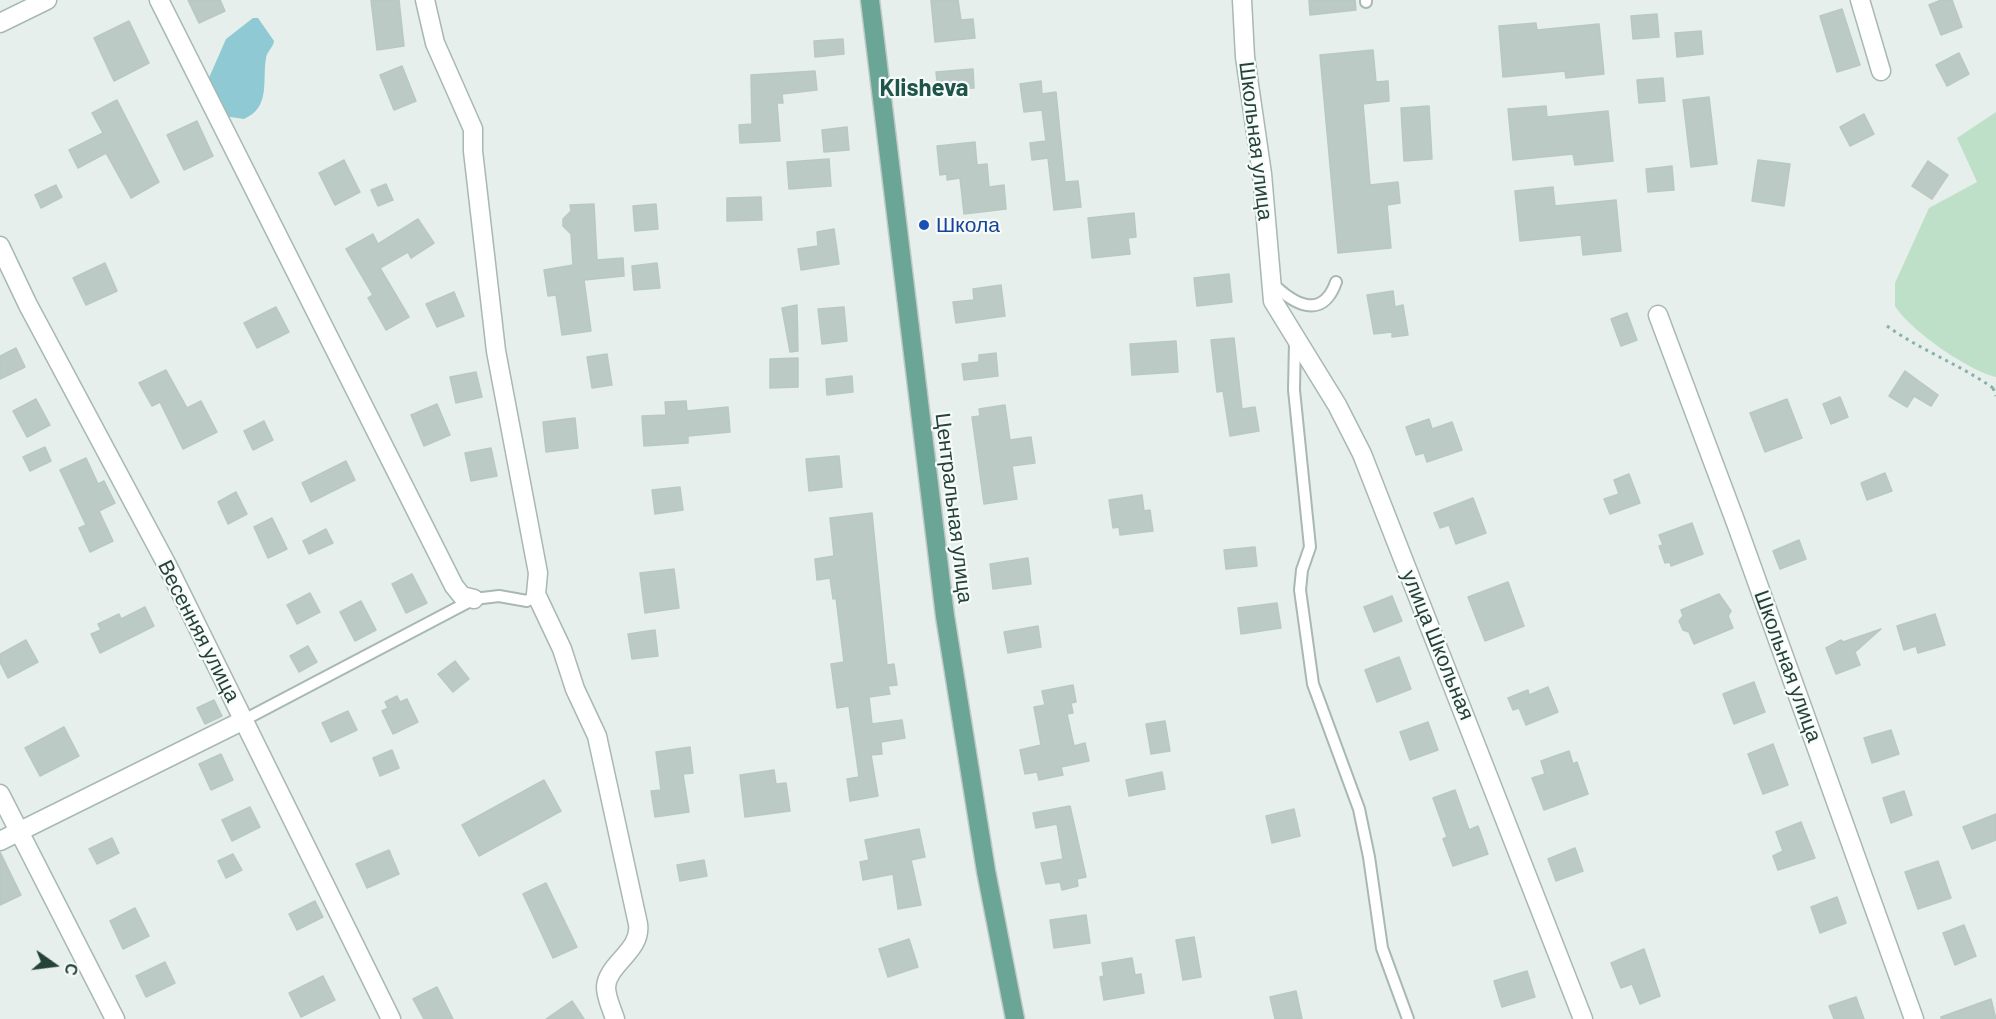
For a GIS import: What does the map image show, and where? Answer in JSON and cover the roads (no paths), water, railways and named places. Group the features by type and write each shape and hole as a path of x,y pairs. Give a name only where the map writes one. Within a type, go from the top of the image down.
{"main road":[{"name":"Центральная улица","path":"870,0 945,616 986,871 1015,1019"}],"street":[{"path":"0,23 46,0"},
{"path":"159,0 454,586 462,596 474,599"},
{"path":"425,0 435,43 454,81 473,129 496,351 538,573 536,594 562,649 575,689 597,736 638,924 635,943 607,980 607,998 615,1019"},
{"name":"Школьная улица","path":"1242,0 1245,57 1263,185 1271,282"},
{"path":"1860,0 1881,71"},
{"name":"Весенняя улица","path":"0,246 28,305 166,565 391,1019"},
{"name":"улица Школьная","path":"1271,282 1273,301 1337,405 1362,454 1583,1019"},
{"name":"Школьная улица","path":"1658,315 1736,523 1914,1019"},
{"path":"0,841 244,720"},
{"path":"0,794 115,1019"}],"lane":[{"path":"1271,282 1289,300 1302,305 1326,299 1336,282"},
{"path":"1295,334 1294,390 1310,547 1302,570 1300,590 1310,669 1316,692 1359,809 1369,857 1382,948 1408,1019"},
{"path":"244,720 474,599 499,596 527,602 536,594"}],"water":[{"path":"253,18 258,18 274,41 266,58 262,100 253,114 244,119 217,115 208,80 226,39"}],"place":[{"name":"Школа","path":"924,225"}],"district":[{"name":"Klisheva","path":"924,88"}]}
